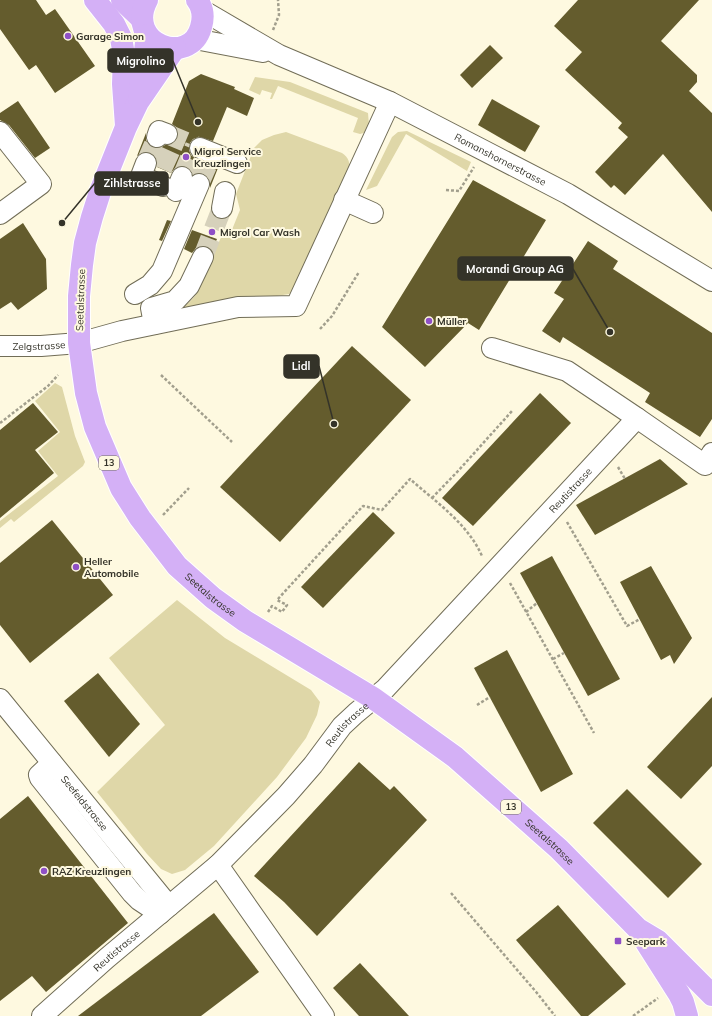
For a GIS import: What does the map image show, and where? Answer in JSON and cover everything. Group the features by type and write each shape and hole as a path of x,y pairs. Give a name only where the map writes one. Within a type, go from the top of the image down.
{"main road":[{"name":"13","path":"95,0 114,24 121,38 124,55 123,84 126,127"},
{"path":"122,0 146,18 155,43 164,47 175,48 182,47 195,39 200,31 203,21 199,5"},
{"name":"Seetalstrasse","path":"138,102 146,18"},
{"name":"Seetalstrasse","path":"175,48 138,102 126,127 100,192 92,217 85,243 82,265 79,296 79,343 86,393 95,427 121,488 140,518 177,566 213,598 245,621 373,698 455,757 559,849 638,929 679,994 687,1016"},
{"name":"Seetalstrasse","path":"638,929 658,941 712,995"},
{"path":"690,1016 697,1008 712,1001"}],"street":[{"name":"Romanshornerstrasse","path":"199,5 279,55 390,102 580,201 712,281"},
{"name":"Romanshornerstrasse","path":"195,39 279,55"},
{"path":"373,212 344,200 390,102"},
{"path":"0,132 41,184 0,214"},
{"path":"207,153 237,163"},
{"path":"136,294 150,285 162,271 169,179"},
{"name":"Zelgstrasse","path":"0,346 41,346 79,343 122,331 238,307 296,306 344,200"},
{"path":"154,324 151,308 175,301 189,286 203,257"},
{"path":"492,348 567,371 637,418 710,462"},
{"name":"Reutistrasse","path":"42,1016 218,865 286,796 342,726 385,689 637,418"},
{"name":"Seefeldstrasse","path":"4,711 52,763 165,910"},
{"path":"218,865 324,1016"}],"path":[{"path":"272,32 279,15 278,0"},
{"path":"446,190 459,191 473,169"},
{"path":"320,329 332,316 359,272"},
{"path":"0,423 48,386 58,375"},
{"path":"161,375 232,442"},
{"path":"432,498 512,411"},
{"path":"268,612 272,606 282,612 286,605 277,600 363,506 382,510 410,479 457,521 526,612 594,733"},
{"path":"161,517 189,488"},
{"path":"557,504 627,626 640,619"},
{"path":"526,612 537,604"},
{"path":"553,659 564,653"},
{"path":"477,705 490,697"},
{"path":"451,893 538,993 555,1016"},
{"path":"633,1016 662,995"}],"shaded area":[{"path":"255,77 290,82 368,113 369,125 367,132 360,134 353,132 358,118 278,86 272,99 270,99 272,93 262,90 260,95 249,90"},
{"path":"407,131 471,162 467,171 406,134 377,186 366,190 392,137 398,132"},
{"path":"286,132 342,153 348,160 350,169 295,288 289,294 157,315 180,308 193,299 222,235 229,237 240,210 236,194 254,148 262,140"},
{"path":"55,383 62,387 75,436 85,462 83,466 14,522 11,519 0,528 0,521 58,476 38,451 60,432 35,401"},
{"path":"177,600 225,638 311,690 320,702 317,715 306,738 277,777 214,846 185,870 172,874 161,869 147,854 97,792 165,725 109,658"}],"building":[{"path":"0,0 36,0 46,15 55,9 95,66 55,93 36,65 29,70 0,29"},
{"path":"578,0 699,0 661,41 697,75 697,82 689,91 712,113 712,212 663,154 625,195 614,185 611,188 595,172 628,137 618,128 622,123 565,70 582,52 554,26"},
{"path":"490,45 503,58 472,88 460,75"},
{"path":"201,74 235,87 234,89 254,98 247,116 227,107 213,141 199,137 193,139 190,143 189,150 191,155 196,159 218,168 210,188 208,177 204,174 193,174 187,167 181,166 175,168 171,173 157,167 155,156 150,152 144,152 137,156 146,133 146,140 153,148 160,148 165,145 175,143 178,138 178,132 176,127 172,124 189,81"},
{"path":"492,99 540,126 525,152 478,125"},
{"path":"18,101 50,148 35,158 9,125 0,120 0,113"},
{"path":"473,180 546,220 479,330 468,323 425,367 382,327"},
{"path":"167,220 171,221 162,241 159,240"},
{"path":"23,223 46,259 47,289 18,310 11,302 0,309 0,239"},
{"path":"192,230 217,239 212,250 203,246 196,248 192,253 184,249"},
{"path":"588,241 618,261 613,269 712,333 712,419 700,437 645,402 650,393 563,337 560,343 542,331 564,299 554,293"},
{"path":"352,346 411,400 280,542 220,487"},
{"path":"540,393 571,423 473,526 442,498"},
{"path":"33,403 58,432 35,450 54,473 0,518 0,430"},
{"path":"660,459 688,484 595,535 576,505"},
{"path":"373,512 395,533 323,608 301,587"},
{"path":"52,520 113,595 30,663 0,625 0,563"},
{"path":"552,556 620,679 588,696 520,573"},
{"path":"651,566 692,638 674,664 670,655 661,660 620,582"},
{"path":"507,650 573,774 541,792 474,668"},
{"path":"98,673 140,724 109,757 64,701"},
{"path":"712,697 712,766 681,799 647,767"},
{"path":"359,762 390,790 394,786 427,820 317,936 284,902 254,876"},
{"path":"627,789 702,864 668,898 593,823"},
{"name":"RAZ Kreuzlingen","path":"28,796 128,923 46,992 32,976 0,1001 0,819"},
{"path":"558,905 626,984 588,1016 581,1016 516,940"},
{"path":"214,913 259,972 201,1016 78,1016"},
{"path":"360,963 409,1016 359,1016 333,988"}],"tunnel":[{"path":"167,134 200,148"},
{"path":"146,163 157,137"},
{"path":"162,169 176,138"},
{"path":"182,177 195,146"},
{"path":"199,184 210,159"},
{"path":"203,257 222,208"}],"place":[{"name":"Garage Simon","path":"68,36"},
{"name":"Migrolino","path":"198,122"},
{"name":"Migrol Service Kreuzlingen","path":"186,157"},
{"name":"Zihlstrasse","path":"62,223"},
{"name":"Migrol Car Wash","path":"212,232"},
{"name":"Müller","path":"429,321"},
{"name":"Morandi Group AG","path":"610,332"},
{"name":"Lidl","path":"334,424"},
{"name":"Heller Automobile","path":"76,567"},
{"name":"RAZ Kreuzlingen","path":"44,871"},
{"name":"Seepark","path":"618,941"}]}
